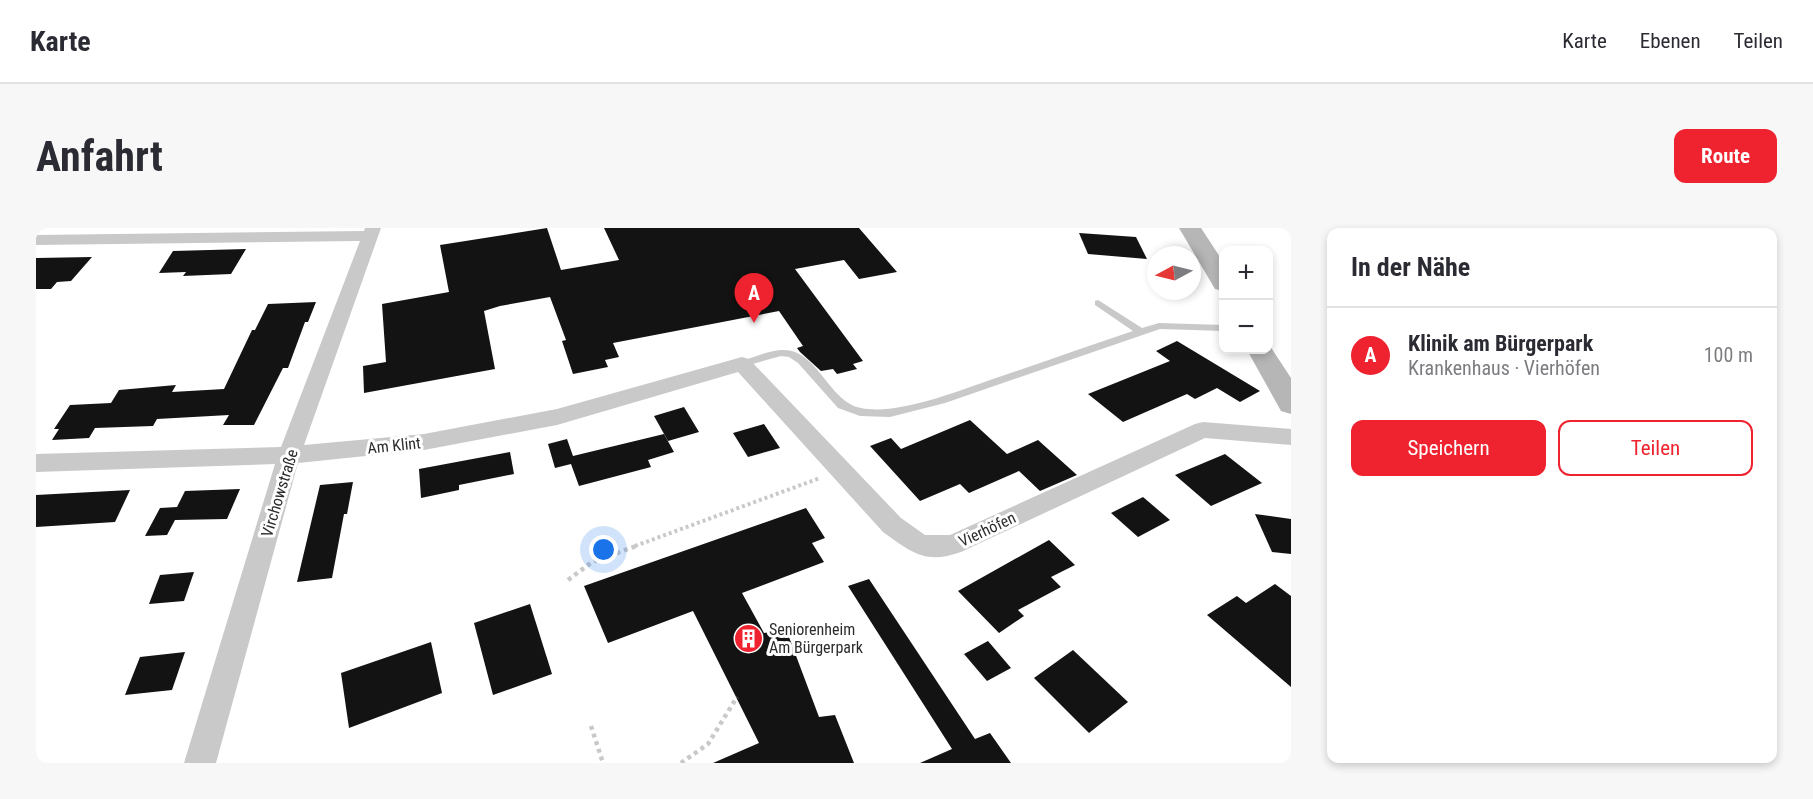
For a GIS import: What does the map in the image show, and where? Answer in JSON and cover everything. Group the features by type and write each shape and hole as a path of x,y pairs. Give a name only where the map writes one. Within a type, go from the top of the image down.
{"main road":[{"path":"1190,228 1219,276"},
{"path":"1263,354 1291,404"}],"street":[{"path":"36,240 371,232"},
{"name":"Virchowstraße","path":"200,763 289,455 371,232"},
{"name":"Am Klint","path":"36,463 289,455 424,442 556,417 742,364"},
{"name":"Vierhöfen","path":"742,364 892,525 921,546 952,545 1203,430 1291,437"}],"lane":[{"path":"1098,303 1141,332"},
{"path":"742,364 781,353 792,354 802,361 842,405 860,412 890,413 941,400 1159,326 1219,328"}],"path":[{"path":"568,580 591,562 841,471"},
{"path":"681,763 696,756 714,738 737,698"},
{"path":"591,726 603,763"}],"building":[{"path":"547,228 561,270 619,260 604,228 859,228 897,272 859,279 844,260 795,269 863,361 853,364 857,369 837,374 833,369 821,371 800,352 797,348 803,346 779,311 613,343 619,357 605,360 608,367 573,374 562,341 566,340 550,297 484,311 495,369 364,393 363,366 386,362 382,304 449,292 440,245"},
{"path":"1079,233 1136,237 1147,259 1088,254"},
{"path":"246,249 231,274 183,276 186,272 159,273 173,251"},
{"path":"92,257 71,281 57,282 51,289 36,289 36,258"},
{"path":"316,302 308,322 305,322 288,368 283,368 254,425 223,425 229,415 157,419 153,426 95,428 89,438 52,440 59,429 54,429 70,405 111,403 119,390 176,385 172,392 224,389 252,330 255,330 268,304"},
{"path":"1177,341 1260,391 1240,402 1217,388 1195,399 1187,394 1123,422 1088,394 1170,361 1156,351"},
{"path":"684,407 699,432 668,441 654,416"},
{"path":"970,420 1007,454 1038,440 1077,475 1040,491 1019,471 969,493 960,484 920,501 870,446 891,438 901,449"},
{"path":"764,424 780,448 748,457 733,433"},
{"path":"664,434 674,452 648,460 651,467 579,486 571,464 555,468 548,444 567,439 573,456"},
{"path":"510,452 514,474 459,485 459,490 421,498 419,469"},
{"path":"1225,454 1262,483 1211,506 1175,475"},
{"path":"353,482 347,514 344,514 332,578 297,582 320,485"},
{"path":"240,489 227,519 175,520 167,535 145,536 160,508 177,507 185,491"},
{"path":"130,490 115,522 36,527 36,495"},
{"path":"1143,497 1170,520 1138,537 1111,513"},
{"name":"Seniorenheim Am Bürgerpark","path":"806,508 825,538 812,543 824,562 742,593 764,633 786,629 819,717 835,715 854,763 713,763 759,743 693,611 608,643 584,586"},
{"path":"1255,514 1291,519 1291,554 1272,552"},
{"path":"1049,540 1075,565 1051,577 1061,587 1018,610 1024,616 999,633 958,591"},
{"path":"194,572 184,601 149,604 160,575"},
{"path":"869,579 975,739 990,733 1011,763 920,763 952,749 848,586"},
{"path":"1275,584 1291,596 1291,687 1207,615 1237,596 1246,603"},
{"path":"530,604 552,674 493,695 474,623"},
{"path":"988,641 1011,668 987,681 964,654"},
{"path":"431,642 442,693 349,728 341,673"},
{"path":"1073,650 1128,702 1089,733 1034,678"},
{"path":"185,652 172,690 125,695 140,657"}],"place":[{"name":"Klinik am Bürgerpark","path":"754,323"},
{"name":"Seniorenheim Am Bürgerpark","path":"748,638"}]}
